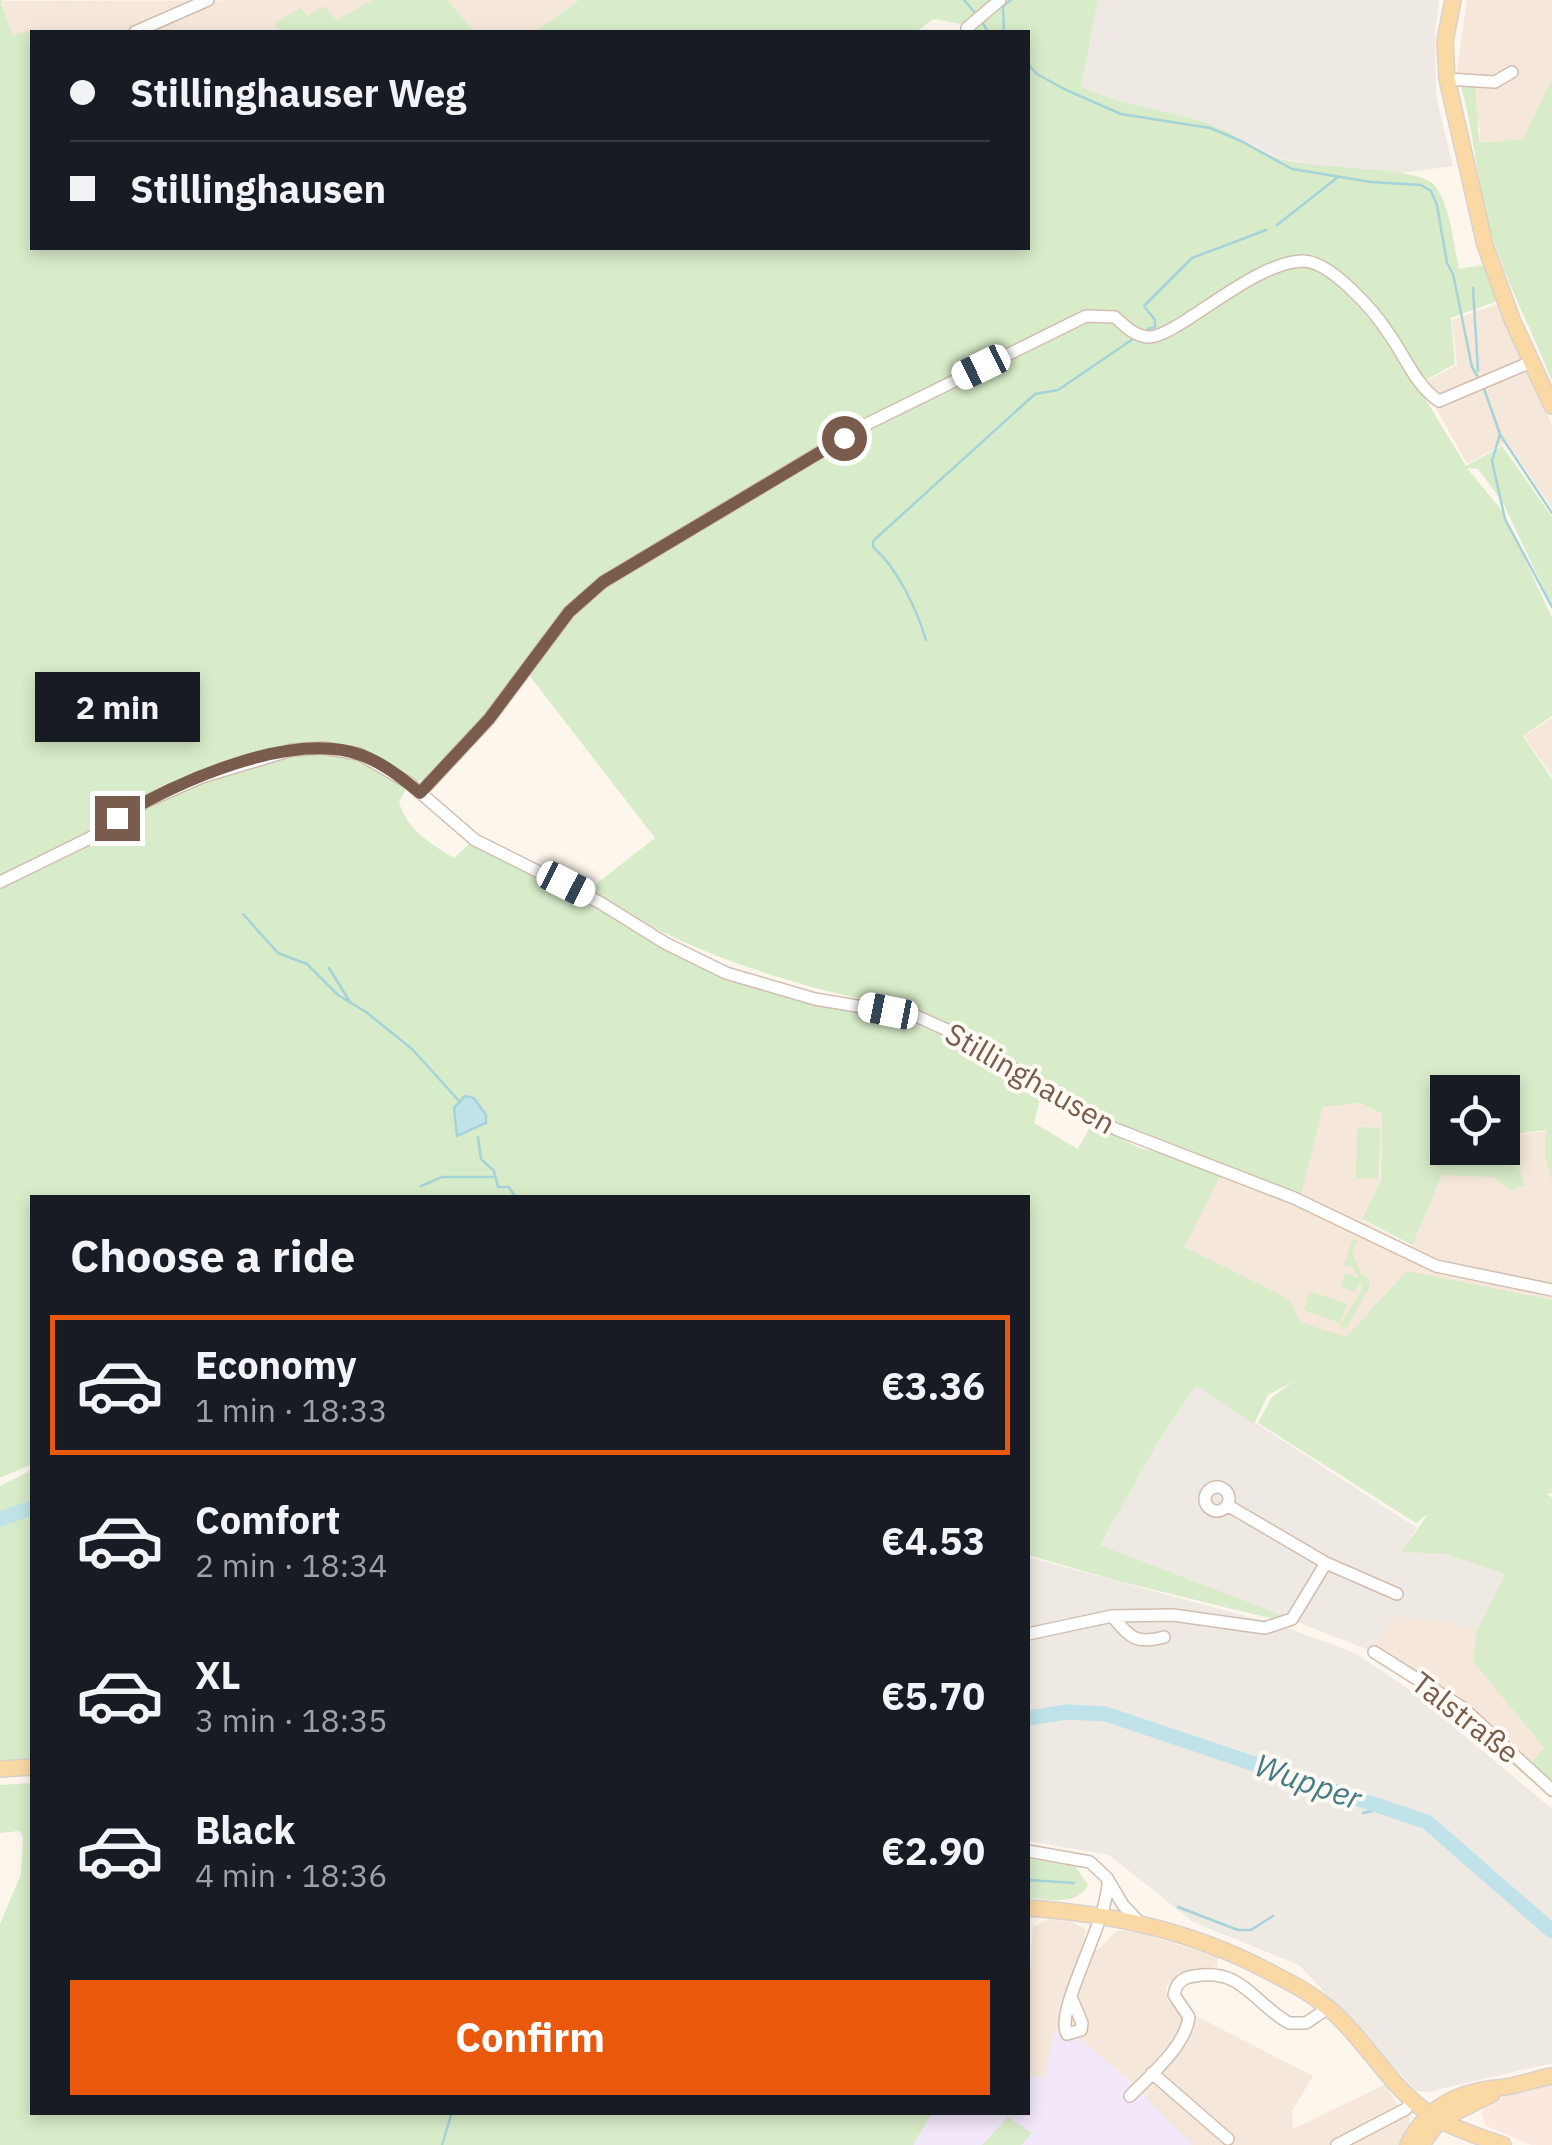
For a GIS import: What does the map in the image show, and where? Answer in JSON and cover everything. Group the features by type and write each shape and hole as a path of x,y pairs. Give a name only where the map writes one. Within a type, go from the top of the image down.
{"main road":[{"path":"1453,0 1445,41 1447,80 1489,264 1552,406"},
{"path":"0,1769 30,1768"},
{"path":"1030,1908 1103,1915 1200,1939 1304,1990 1358,2036 1412,2100 1434,2116 1503,2145"},
{"path":"1408,2145 1434,2116 1465,2094 1552,2076"},
{"path":"1421,2145 1434,2116 1480,2100 1499,2088"},
{"path":"1480,2100 1475,2120 1485,2138"}],"street":[{"path":"140,30 208,0"},
{"path":"970,28 1000,0"},
{"path":"1447,80 1496,82 1512,72"},
{"path":"420,793 489,719 569,612 603,582 867,424 1086,316 1115,317 1132,333 1157,336 1245,280 1270,268 1304,261 1340,278 1387,329 1421,385 1434,398 1443,402 1531,362"},
{"name":"Stillinghausen","path":"0,882 88,839 145,802 202,777 292,750 323,748 359,754 389,769 475,840 726,972 815,999 916,1016 967,1039 1086,1115 1118,1130 1294,1198 1436,1266 1552,1290"},
{"path":"1227,1505 1326,1563 1397,1594"},
{"path":"1030,1634 1112,1616 1173,1614 1265,1628 1292,1619 1326,1563"},
{"path":"1112,1616 1135,1639 1146,1642 1164,1637"},
{"name":"Talstraße","path":"1374,1652 1462,1708 1552,1790"},
{"path":"1030,1851 1090,1862 1108,1879 1123,1905 1140,1923"},
{"path":"1071,1997 1103,1915 1108,1879"},
{"path":"1130,2096 1187,2028 1189,2017 1174,1995 1176,1986 1186,1977 1212,1973 1238,1980 1289,2023 1306,2022 1328,2008"},
{"path":"1152,2073 1228,2139"},
{"path":"1337,2145 1406,2109 1412,2100"}],"shaded area":[{"path":"373,0 335,21 307,16 274,23 278,30 30,30 13,35 1,1"},
{"path":"448,0 579,0 538,30 472,30"},
{"path":"1098,0 1439,0 1436,96 1453,166 1401,173 1327,168 1279,158 1211,125 1103,98 1080,85"},
{"path":"1467,0 1552,0 1552,78 1523,139 1478,143 1480,129 1456,76"},
{"path":"1500,303 1552,425 1552,508 1507,442 1467,464 1422,383 1457,365 1452,320"},
{"path":"1552,718 1552,776 1524,736"},
{"path":"1360,1103 1382,1115 1380,1181 1361,1220 1411,1246 1442,1165 1520,1165 1520,1135 1552,1130 1552,1493 1526,1497 1298,1324 1183,1248 1222,1172 1298,1203 1323,1107"},
{"path":"1196,1384 1417,1528 1403,1552 1446,1554 1505,1574 1477,1630 1447,1622 1391,1616 1374,1652 1100,1545"},
{"path":"1030,1558 1282,1626 1355,1653 1410,1690 1552,1809 1552,2063 1428,2092 1416,2091 1299,1965 1193,1922 1109,1855 1030,1841"},
{"path":"1391,1616 1447,1622 1477,1630 1473,1662 1544,1746 1529,1767 1374,1652"},
{"path":"1049,1919 1072,1922 1085,1929 1084,1947 1098,1950 1117,1930 1142,1933 1218,1957 1217,1967 1179,1973 1166,1986 1167,2001 1313,2076 1292,2111 1293,2129 1386,2084 1397,2105 1407,2111 1410,2123 1401,2145 913,2145 931,2115 1030,2115 1033,1927"},
{"path":"1054,2032 1080,2038 1193,2145 913,2145 931,2115 1030,2115 1030,2077 1044,2078"},
{"path":"1552,2080 1552,2145 1531,2145 1486,2126 1481,2112 1493,2101"}],"green space":[{"path":"0,0 13,35 30,31 30,250 1030,250 1030,30 972,28 1005,0 1098,0 1081,86 1113,99 1212,125 1281,159 1404,173 1431,182 1446,210 1459,269 1483,265 1497,301 1451,318 1455,364 1422,382 1402,350 1345,292 1392,344 1466,466 1502,446 1552,517 1552,606 1502,501 1478,469 1467,468 1503,512 1552,618 1552,716 1523,736 1552,779 1552,1182 1545,1154 1546,1130 1520,1133 1520,1075 1430,1075 1430,1165 1517,1165 1525,1185 1511,1191 1494,1177 1442,1175 1412,1245 1362,1219 1381,1179 1382,1114 1360,1103 1323,1107 1301,1195 1126,1129 936,1019 869,997 856,998 751,968 684,942 619,910 587,891 655,838 529,675 568,623 556,623 486,717 423,780 412,782 386,762 359,750 289,747 259,753 156,792 91,832 0,878"},
{"path":"373,0 448,0 472,30 278,30 274,23 301,8 307,16 324,6 336,20"},
{"path":"579,0 994,0 967,25 933,19 919,30 538,30"},
{"path":"1552,78 1552,381 1489,226 1460,83 1475,84 1479,143 1523,139"},
{"path":"322,752 358,758 406,789 399,802 408,821 454,858 470,843 604,909 639,934 701,967 850,1010 912,1023 962,1044 1042,1092 1034,1123 1078,1149 1092,1123 1137,1147 1223,1170 1184,1247 1289,1299 1300,1322 1346,1337 1407,1271 1552,1300 1552,1492 1547,1494 1552,1498 1552,1798 1427,1693 1429,1686 1529,1766 1544,1747 1473,1662 1477,1630 1505,1574 1446,1554 1402,1552 1428,1514 1416,1523 1258,1423 1272,1397 1294,1381 1268,1395 1254,1424 1196,1385 1157,1444 1100,1545 1281,1615 1273,1619 1030,1556 1030,1195 30,1195 30,1465 0,1478 0,886 155,801 238,768"},
{"path":"1357,1127 1380,1128 1378,1178 1356,1178"},
{"path":"1353,1238 1358,1241 1352,1252 1361,1273 1369,1279 1369,1292 1347,1328 1339,1327 1362,1289 1361,1281 1355,1292 1340,1286 1345,1273 1359,1278 1352,1267 1344,1265"},
{"path":"1310,1291 1347,1304 1340,1323 1304,1310"},
{"path":"30,1471 30,1502 0,1513 0,1486"},
{"path":"30,1507 30,1763 0,1764 0,1518"},
{"path":"30,1783 30,2115 931,2115 913,2145 0,2145 0,1924 21,1874 23,1837 19,1831 0,1833 0,1785"},
{"path":"1030,1859 1075,1866 1088,1885 1077,1896 1030,1898"},
{"path":"1008,2117 1032,2133 1021,2145 982,2145"}],"water":[{"path":"465,1096 474,1098 486,1115 486,1123 457,1136 454,1108"}],"waterway":[{"path":"964,0 976,14"},
{"path":"1004,30 1003,6 1011,0"},
{"path":"981,20 987,30"},
{"path":"1030,66 1064,89 1121,114 1210,128 1292,169 1371,182 1421,185 1431,191 1472,367 1479,379"},
{"path":"1277,225 1338,177"},
{"path":"1148,329 1155,327 1155,320 1144,306 1192,258 1266,230"},
{"path":"1473,288 1478,371"},
{"path":"926,640 905,590 873,547 873,541 1035,394 1058,390 1133,339"},
{"path":"1483,386 1500,434 1492,461 1505,519 1552,607"},
{"path":"1501,436 1552,513"},
{"path":"243,914 278,953 307,964 338,995 412,1049 460,1102"},
{"path":"329,968 350,1002"},
{"path":"478,1137 481,1159 494,1171 498,1187 509,1187 514,1195"},
{"path":"421,1186 442,1177 493,1177"},
{"path":"0,1519 30,1509"},
{"name":"Wupper","path":"1030,1718 1067,1712 1106,1714 1427,1822 1552,1931"},
{"path":"1363,1813 1386,1808"},
{"path":"1030,1880 1074,1883"},
{"path":"1178,1907 1238,1930 1251,1930 1273,1916"},
{"path":"442,2145 451,2115"}],"route":[{"path":"117,818 202,777 292,750 323,748 359,754 389,769 420,793 489,719 581,599 603,582 844,438"}]}
